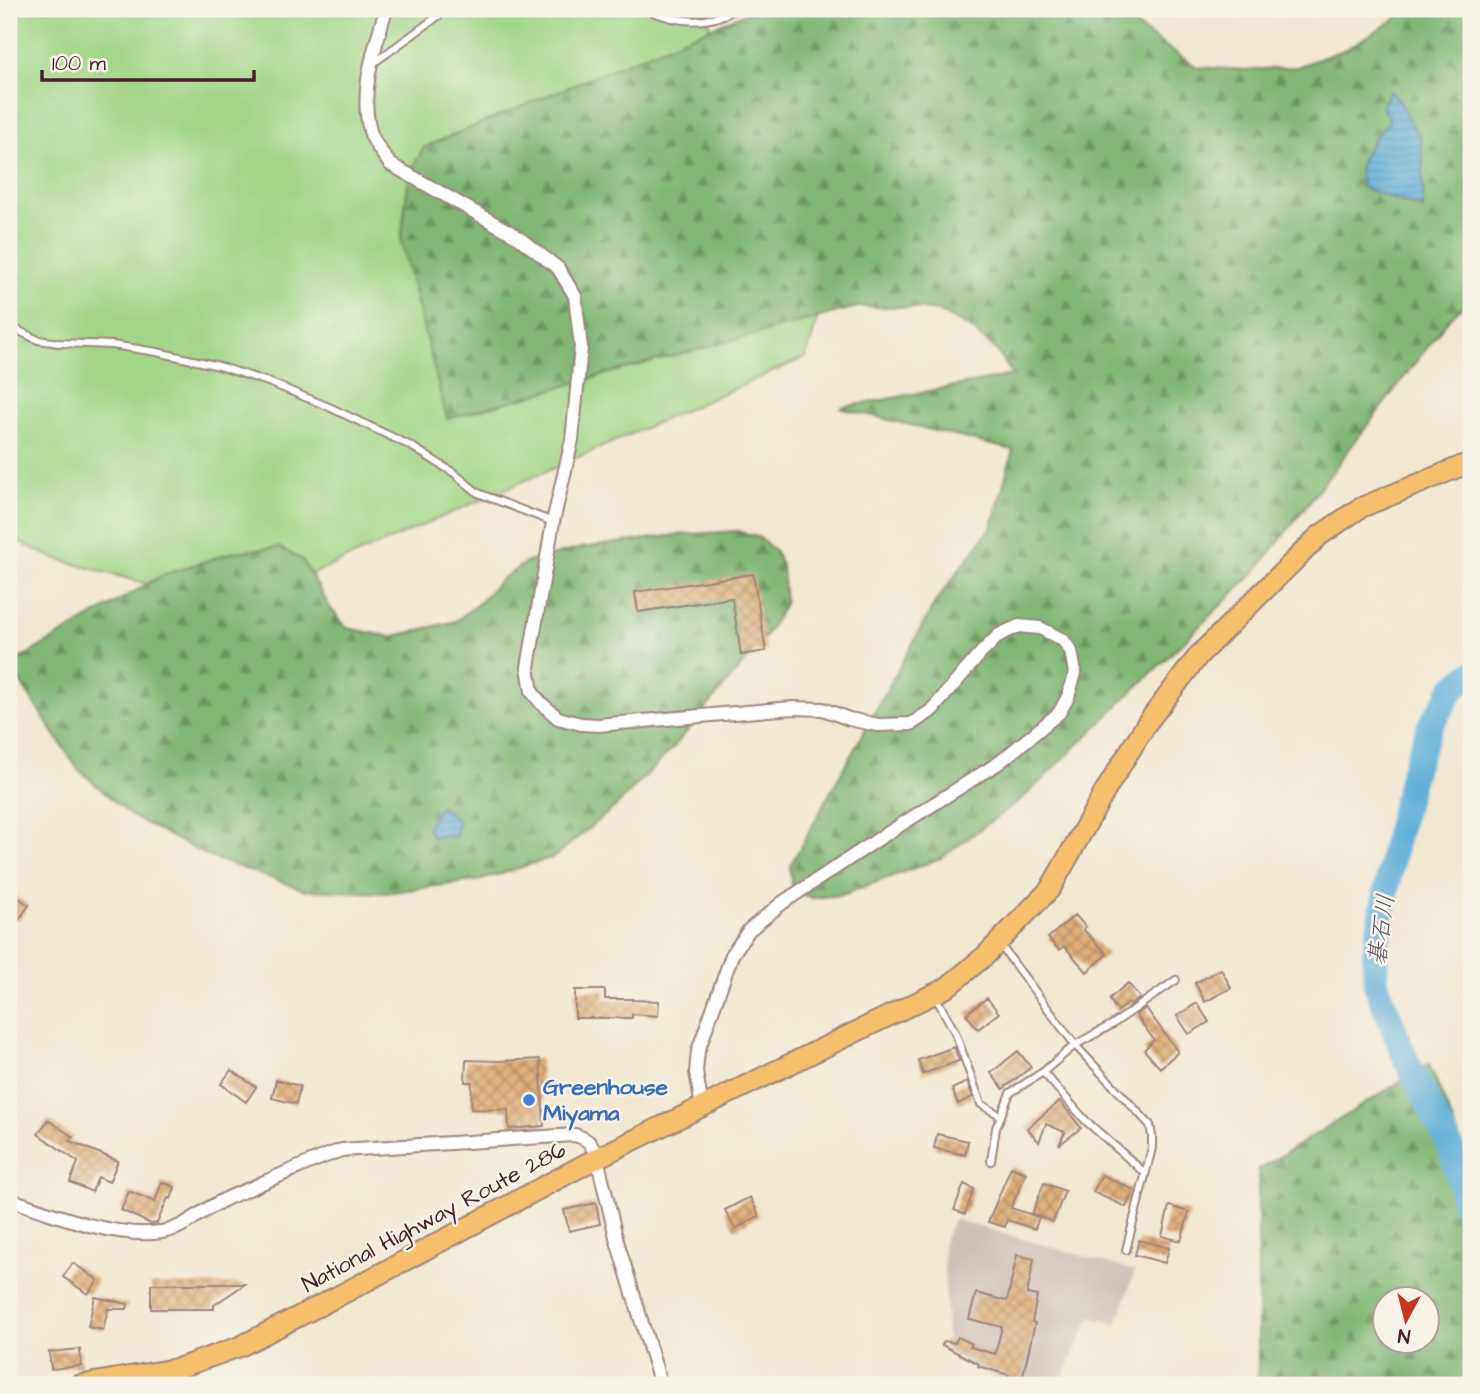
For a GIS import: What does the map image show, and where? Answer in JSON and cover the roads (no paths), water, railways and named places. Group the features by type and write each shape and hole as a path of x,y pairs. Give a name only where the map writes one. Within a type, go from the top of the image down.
{"highway":[{"name":"National Highway Route 286","path":"80,1385 178,1368 241,1346 597,1158 946,988 986,955 1050,889 1147,723 1199,655 1319,536 1360,508 1471,462"}],"street":[{"path":"386,9 370,65 366,105 370,133 390,163 515,235 558,268 575,296 581,347 572,440 552,522 528,667 532,692 541,703 558,718 598,725 792,708 823,709 849,719 878,724 911,724 931,711 999,635 1019,626 1040,628 1063,640 1072,651 1075,673 1059,713 1000,762 793,895 750,930 732,955 698,1051 696,1072 702,1107"},
{"path":"9,1199 119,1231 144,1234 163,1232 185,1225 218,1203 342,1150 575,1135 587,1139 597,1158 617,1241 661,1385"}],"lane":[{"path":"370,65 448,9"},
{"path":"646,9 683,21 711,20 735,9"},
{"path":"9,326 38,340 112,345 157,352 219,366 271,383 411,446 454,473 478,493 552,522"},
{"path":"998,942 1075,1045 1150,1125 1152,1148 1126,1250"},
{"path":"991,1161 996,1128 1010,1093 1043,1072 1075,1045 1113,1024 1176,981"},
{"path":"934,994 955,1032 981,1104 1001,1116"},
{"path":"1043,1072 1086,1121 1145,1173"}],"water":[{"path":"1390,91 1420,136 1423,209 1363,188 1360,166 1374,138 1388,124 1388,115 1383,110 1383,104"},
{"path":"440,806 458,820 456,836 432,837 427,827"}],"waterway":[{"name":"碁石川","path":"1471,674 1453,689 1430,726 1413,772 1395,843 1375,952 1376,984 1407,1062 1451,1148 1471,1230"}],"place":[{"name":"Greenhouse Miyama","path":"529,1100"}]}
